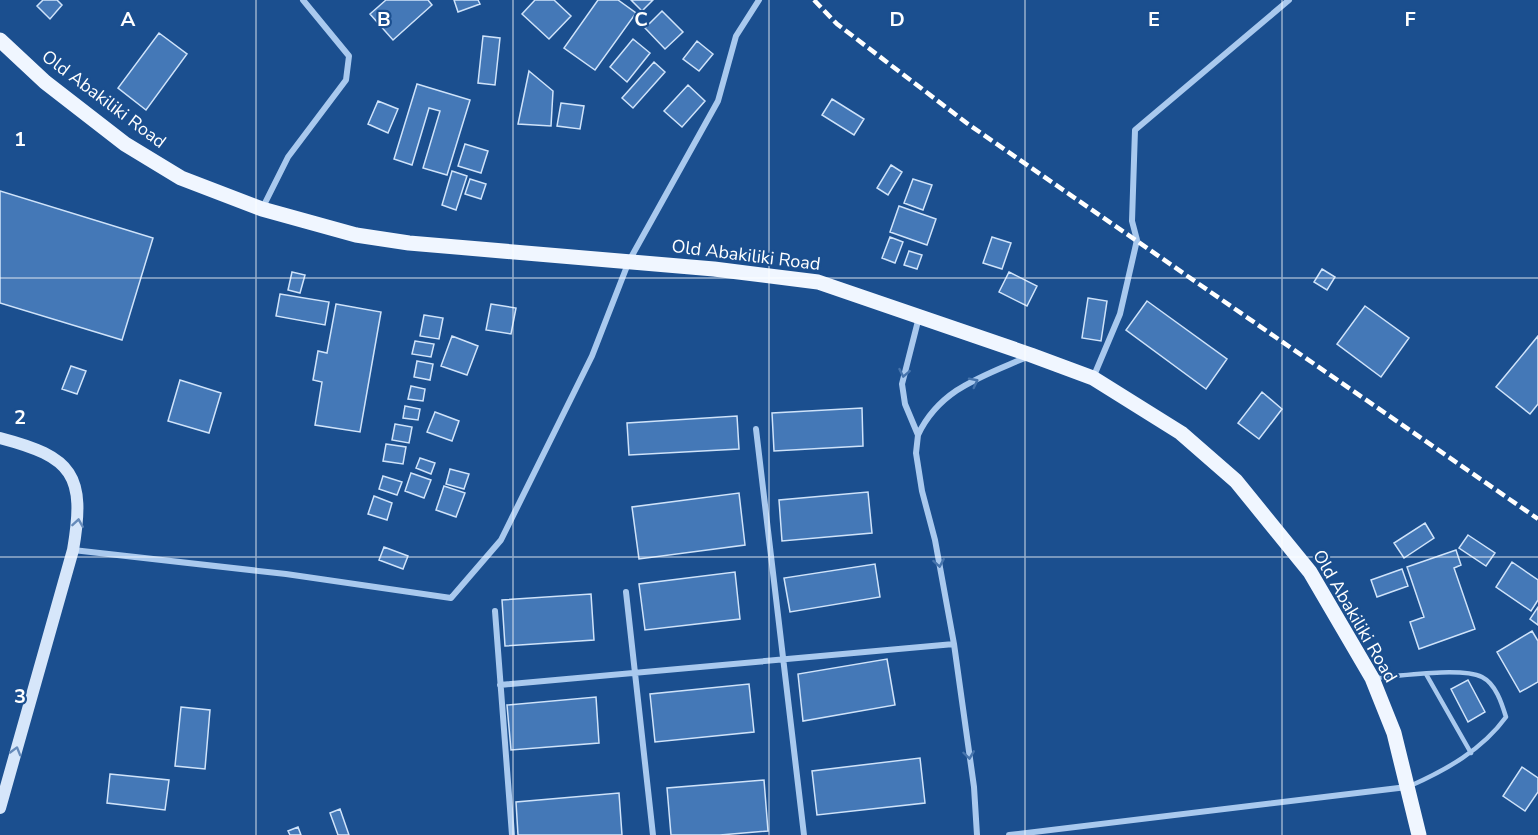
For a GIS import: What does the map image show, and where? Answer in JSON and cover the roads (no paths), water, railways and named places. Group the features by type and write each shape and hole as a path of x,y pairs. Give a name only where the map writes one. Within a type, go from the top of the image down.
{"main road":[{"name":"Old Abakiliki Road","path":"0,40 45,82 125,144 181,178 262,209 356,235 409,243 714,268 818,282 1093,378 1180,433 1236,481 1310,572 1372,678 1394,733 1419,835"}],"street":[{"path":"262,209 288,158 346,80 349,68 349,56 303,0"},
{"path":"73,550 286,574 451,598 501,540 592,356 629,261 718,101 736,36 759,0"},
{"path":"1093,378 1120,314 1137,240 1132,221 1135,130 1288,0"},
{"path":"918,435 905,404 902,384 908,352 920,317"},
{"path":"976,835 974,787 954,645 935,540 922,491 916,453 918,435 926,418 939,402 972,382 1031,355"},
{"path":"756,429 804,835"},
{"path":"0,438 38,448 60,463 76,485 80,513 73,550 0,808"},
{"path":"626,592 653,835"},
{"path":"495,611 512,835"},
{"path":"500,685 635,675 783,658 954,645"},
{"path":"1009,835 1408,787"}],"lane":[{"path":"1372,678 1468,672 1485,678 1501,699 1506,717 1495,732 1471,753 1432,777 1408,787"},
{"path":"1426,674 1471,753"}],"railway":[{"path":"814,0 837,24 968,124 1538,519"}]}
